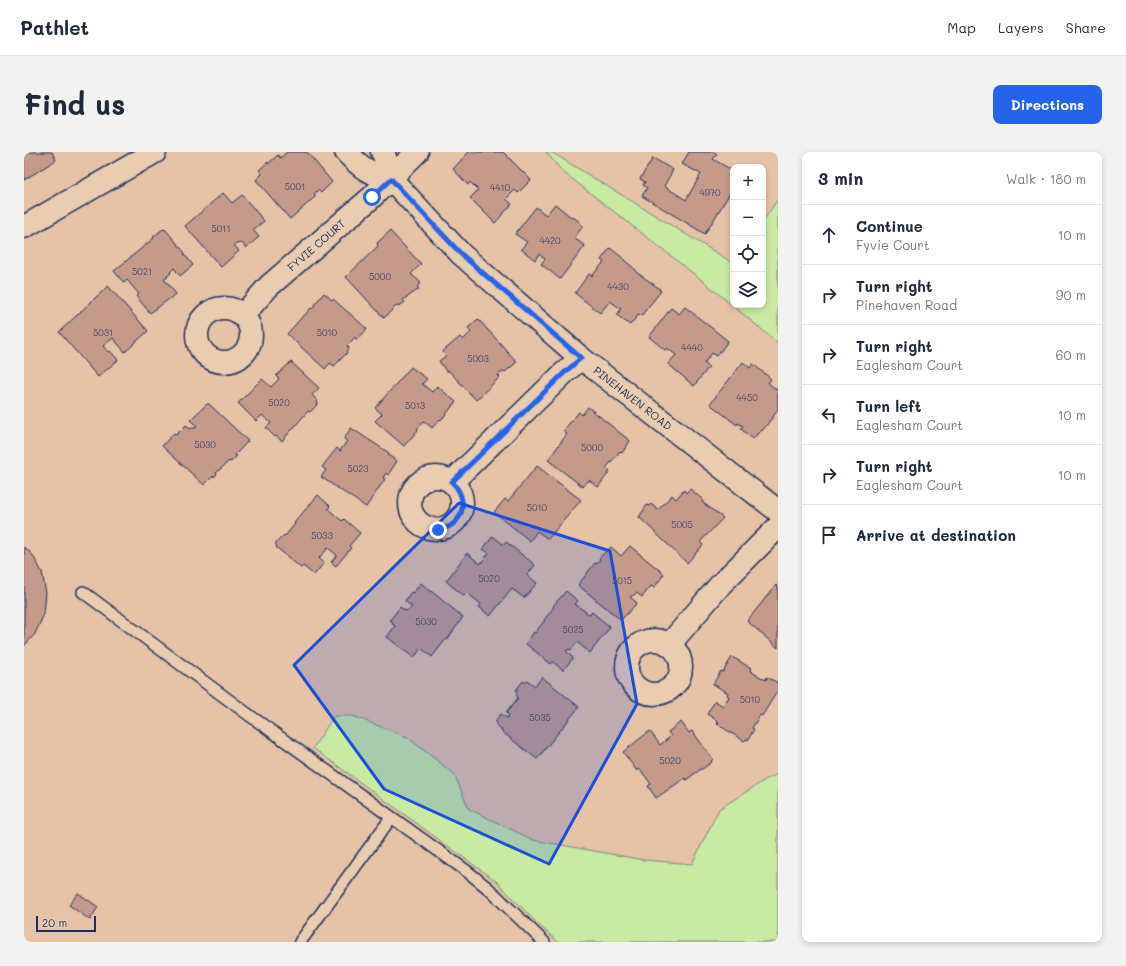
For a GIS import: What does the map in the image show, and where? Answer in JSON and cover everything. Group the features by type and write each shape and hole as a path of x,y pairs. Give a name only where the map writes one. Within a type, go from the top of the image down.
{"street":[{"path":"24,228 155,152"},
{"path":"346,152 370,173 391,179"},
{"name":"PINEHAVEN ROAD","path":"382,152 391,179 461,254 581,358 778,511"},
{"name":"FYVIE COURT","path":"243,315 269,286 391,179 418,152"},
{"path":"452,482 581,358"},
{"path":"669,645 720,584 778,527"}],"lane":[{"path":"83,592 468,872 489,889 544,942"},
{"path":"300,942 392,818"}],"highlighted area":[{"path":"459,503 610,551 637,704 549,864 384,789 294,665"}],"green space":[{"path":"546,152 551,152 730,261 730,303 703,281 562,171"},
{"path":"778,199 778,343 736,308 766,308 766,217"},
{"path":"334,716 353,716 407,737 454,774 469,809 533,840 644,860 692,864 719,809 765,780 778,774 778,942 558,942 539,925 496,881 313,748"}],"building":[{"path":"24,152 52,152 56,160 24,180"},
{"path":"287,152 307,152 332,182 321,193 318,190 314,194 316,196 290,219 256,180 262,174 259,170 278,155 280,158"},
{"path":"469,152 503,152 531,180 518,193 515,190 506,199 512,204 495,223 470,198 478,190 470,182 468,185 453,169"},
{"path":"689,152 714,152 717,154 713,159 730,169 730,193 705,234 642,196 647,188 643,185 645,182 640,179 653,158 673,170 664,186 686,200 701,174 682,164"},
{"path":"223,193 232,203 242,195 264,221 253,230 259,237 246,248 242,243 234,245 239,251 221,267 185,226"},
{"path":"555,204 572,218 573,217 581,223 580,224 583,226 574,238 585,246 560,279 541,264 545,259 539,254 535,260 521,249 527,242 515,234 536,207 546,215"},
{"path":"163,229 165,229 185,253 184,254 193,265 180,276 174,268 170,272 171,273 167,276 168,277 164,279 176,294 150,313 136,296 139,294 127,280 124,283 114,271"},
{"path":"390,231 421,264 411,274 421,283 417,287 419,289 403,300 405,302 395,307 384,318 346,277 378,246 377,243"},
{"path":"610,248 637,271 636,272 661,291 641,316 639,314 630,325 617,315 621,309 610,301 600,313 575,293 589,274 592,276 604,262 601,260"},
{"path":"108,286 148,331 125,352 113,338 103,346 118,360 98,377 59,332"},
{"path":"324,293 367,329 357,340 355,337 347,346 349,348 346,354 334,366 330,363 325,369 287,334 311,308 312,309 315,306 314,305"},
{"path":"685,307 728,341 717,356 712,353 704,363 709,367 694,386 668,364 676,355 667,348 665,350 649,337 671,308 679,314"},
{"path":"478,319 517,362 505,372 504,371 498,375 500,377 476,400 449,371 446,371 439,361 446,356 442,352 460,337 463,340 471,332 468,328"},
{"path":"291,362 319,388 312,395 318,401 318,404 310,412 308,411 282,441 276,436 275,437 266,428 271,423 262,415 256,421 238,403 262,379 271,387 279,379 276,376"},
{"path":"743,362 750,368 753,364 771,379 768,383 777,390 778,389 778,410 762,431 761,430 753,439 741,429 743,426 738,423 737,425 710,404"},
{"path":"411,367 427,379 422,384 432,392 437,386 456,402 432,428 424,421 404,446 375,421 382,414 375,408"},
{"path":"207,404 209,404 248,441 235,455 237,456 231,462 229,461 204,485 162,446 174,433 176,435 186,425 190,429 196,428 197,426 190,420"},
{"path":"588,407 630,441 622,453 620,451 606,468 610,471 598,487 589,480 583,487 548,460 567,434 563,431 579,412 582,415"},
{"path":"351,428 389,453 388,455 397,461 388,475 386,473 383,478 385,479 366,507 321,477 326,470 322,467 337,448 340,451 347,441 344,439"},
{"path":"537,466 581,500 548,539 537,531 530,541 494,512 505,499 508,501"},
{"path":"690,489 703,500 702,502 723,518 700,542 703,545 687,563 639,517 647,505 649,506 651,504 658,510 672,495 676,499 684,490 686,493"},
{"path":"318,495 330,506 328,509 342,521 344,519 360,533 349,546 351,548 336,566 331,562 337,555 328,548 319,558 324,563 314,575 303,566 301,568 276,547 277,546 275,544 284,535 285,536"},
{"path":"493,536 504,545 506,542 535,565 527,575 537,583 524,598 512,589 490,616 479,607 481,604 467,593 464,596 446,581 467,553 480,564 489,553 483,549"},
{"path":"630,546 664,574 654,588 651,586 642,597 637,593 630,597 637,603 621,620 578,585 595,563 596,564 600,559 599,558 611,547 621,556"},
{"path":"24,547 32,554 42,572 46,593 44,614 35,634 24,646"},
{"path":"421,583 463,617 447,640 446,639 432,657 421,648 414,658 387,637 395,626 390,620 400,607 405,611 412,607 405,601 411,592 413,593"},
{"path":"776,585 778,587 778,648 747,621"},
{"path":"566,591 578,601 575,604 590,615 592,612 610,627 590,653 577,642 571,650 569,649 566,651 573,658 563,670 553,662 551,664 526,644 545,620 554,607 553,606"},
{"path":"732,657 751,668 750,671 766,680 767,677 778,683 778,690 762,716 760,715 752,728 754,729 748,740 746,739 744,741 717,724 719,722 707,714 715,701 723,706 729,697 727,695 728,693 713,684 721,671 723,672"},
{"path":"542,677 579,707 537,759 501,731 502,730 496,725 497,723 495,721 501,714 507,718 509,715 506,713 518,698 516,694 518,691 516,690 523,681 525,683 527,680 535,686"},
{"path":"681,722 689,733 692,731 713,759 711,761 712,762 686,780 685,778 656,798 648,786 651,784 640,769 637,771 623,752 650,731 660,745 671,736 668,732"},
{"path":"78,893 98,907 90,920 69,905"}],"route":[{"path":"372,197 391,179 461,254 581,358 452,482 458,488 462,497 462,510 456,522 451,526 438,530"}]}
